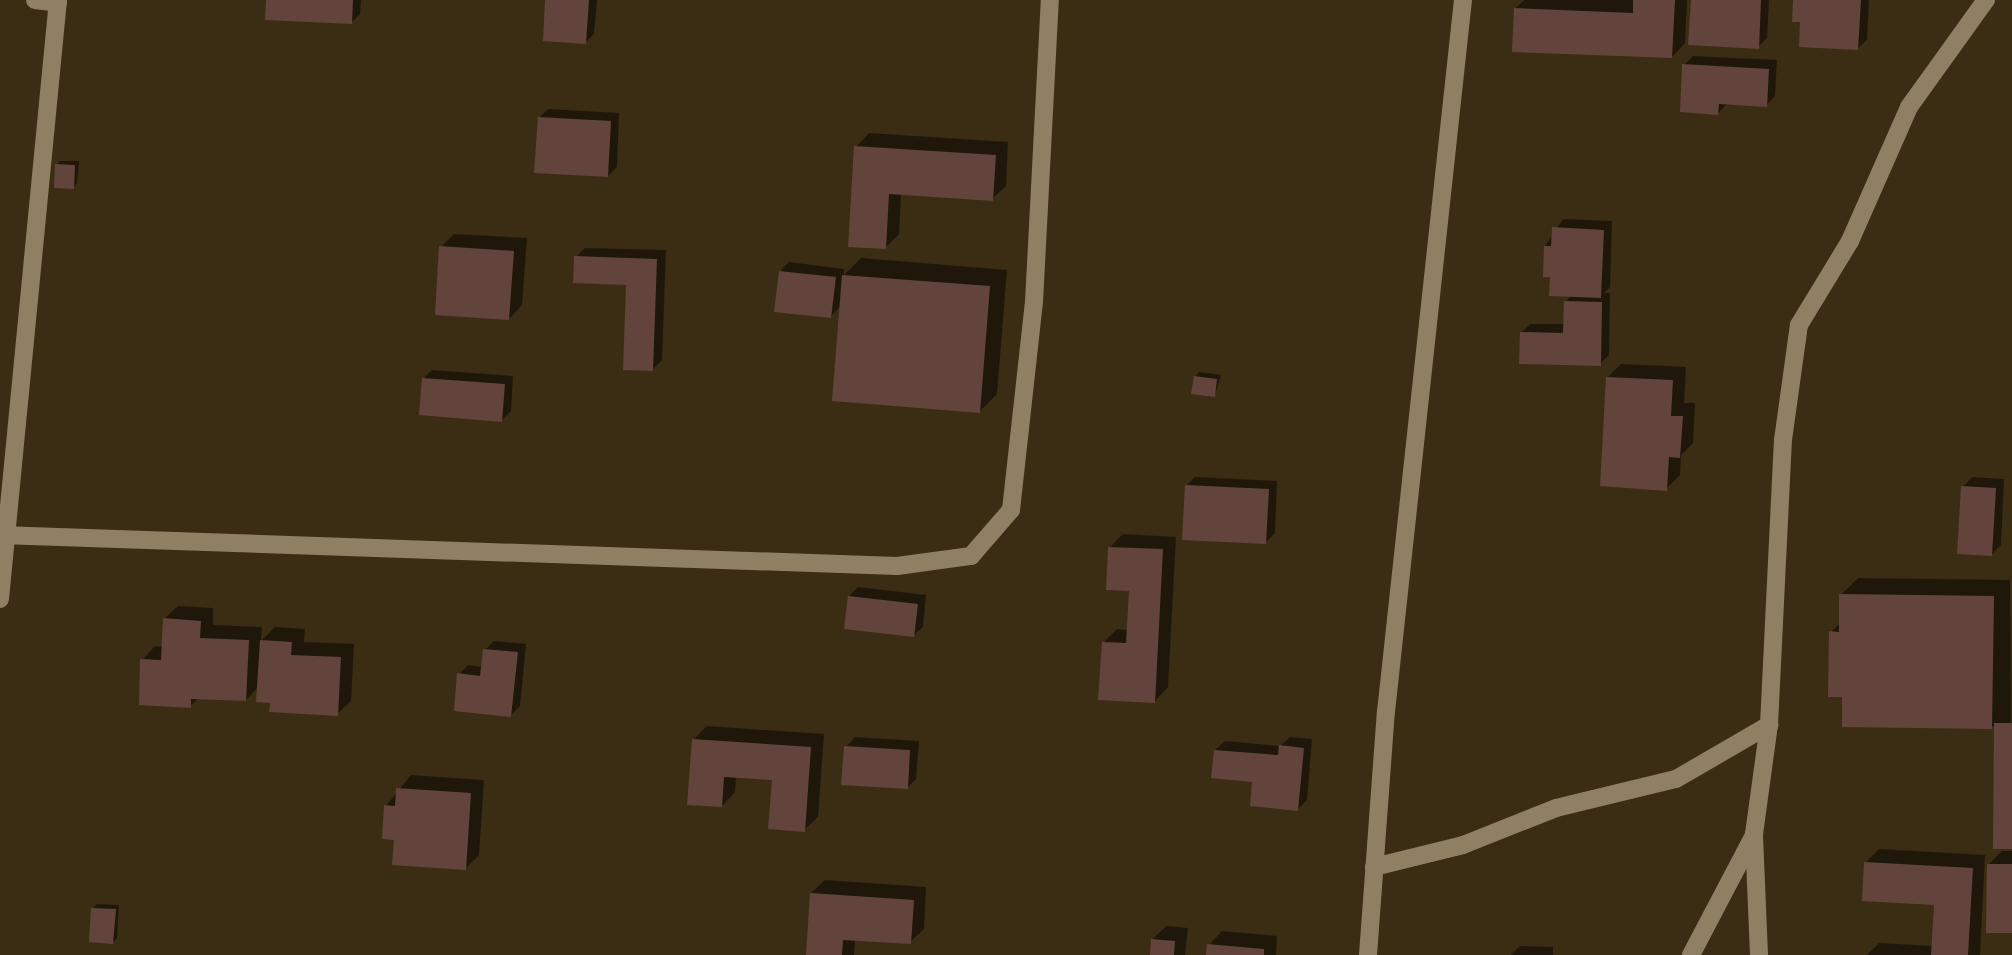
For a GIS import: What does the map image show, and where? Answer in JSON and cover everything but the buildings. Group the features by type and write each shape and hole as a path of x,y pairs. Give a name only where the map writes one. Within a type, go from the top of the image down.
{"street":[{"path":"0,599 3,535 58,2 35,0"},
{"path":"3,535 897,566 971,556 1011,510 1034,302 1050,0"},
{"path":"1368,955 1388,700 1463,0"},
{"path":"1759,955 1754,834 1770,725 1783,440 1799,325 1850,242 1909,107 1986,0"},
{"path":"1374,867 1463,845 1556,808 1676,779 1770,725"},
{"path":"1690,955 1754,834"}]}
